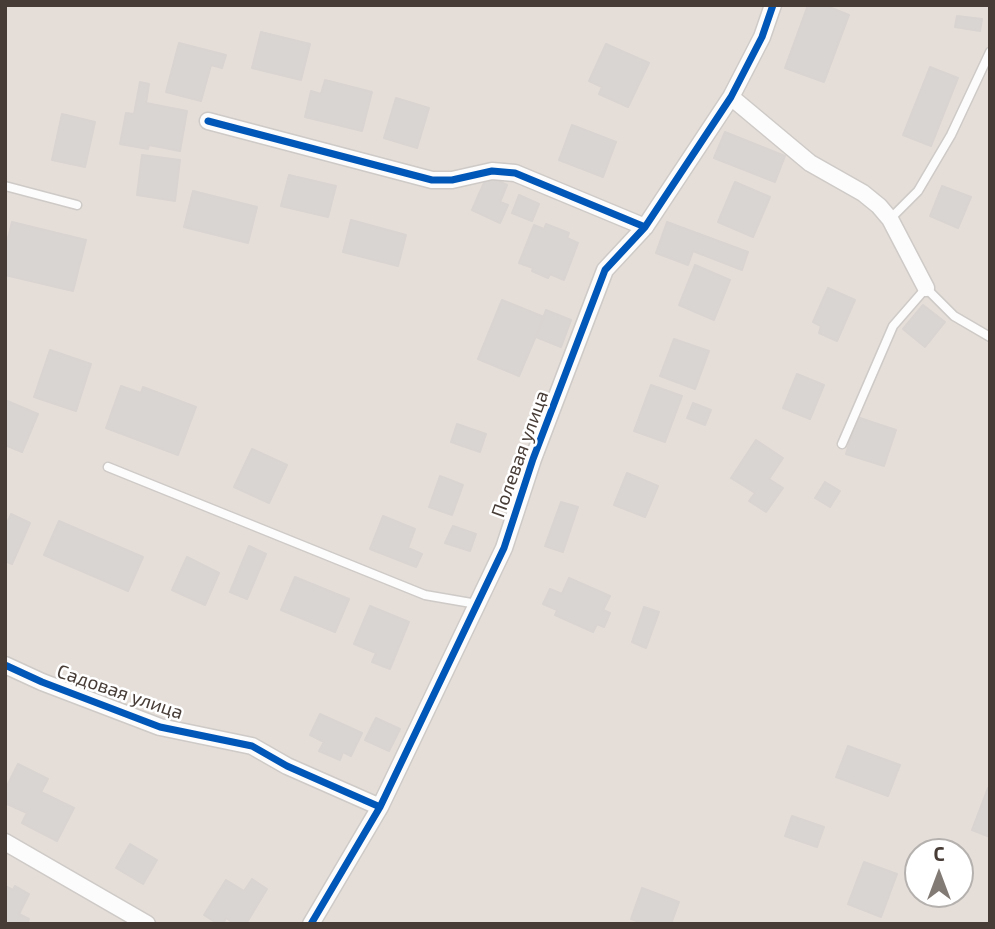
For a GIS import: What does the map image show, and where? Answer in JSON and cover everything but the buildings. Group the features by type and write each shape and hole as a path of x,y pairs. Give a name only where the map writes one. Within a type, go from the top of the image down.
{"street":[{"name":"Полевая улица","path":"311,924 380,807 504,548 533,459 605,270 645,227 731,97 761,37 772,5"},
{"path":"731,97 810,163 863,193 880,206 890,219 926,288"},
{"path":"208,121 432,180 452,180 492,172 515,173 645,227"},
{"name":"Садовая улица","path":"5,665 160,727 252,746 287,766 380,807"},
{"path":"5,842 148,924"}],"lane":[{"path":"890,219 918,191 925,180 951,135 990,52"},
{"path":"5,186 77,205"},
{"path":"842,444 893,326 926,288 954,316 990,337"},
{"path":"108,467 425,595 477,604"}],"shaded area":[{"path":"5,5 990,5 990,924 5,924"}],"cycle path":[{"path":"311,924 380,807 504,548 533,459 605,270 645,227 731,97 762,37 773,5"},
{"path":"208,121 432,180 452,180 492,171 515,173 645,227"},
{"path":"5,665 160,727 252,746 287,766 380,807"}]}
